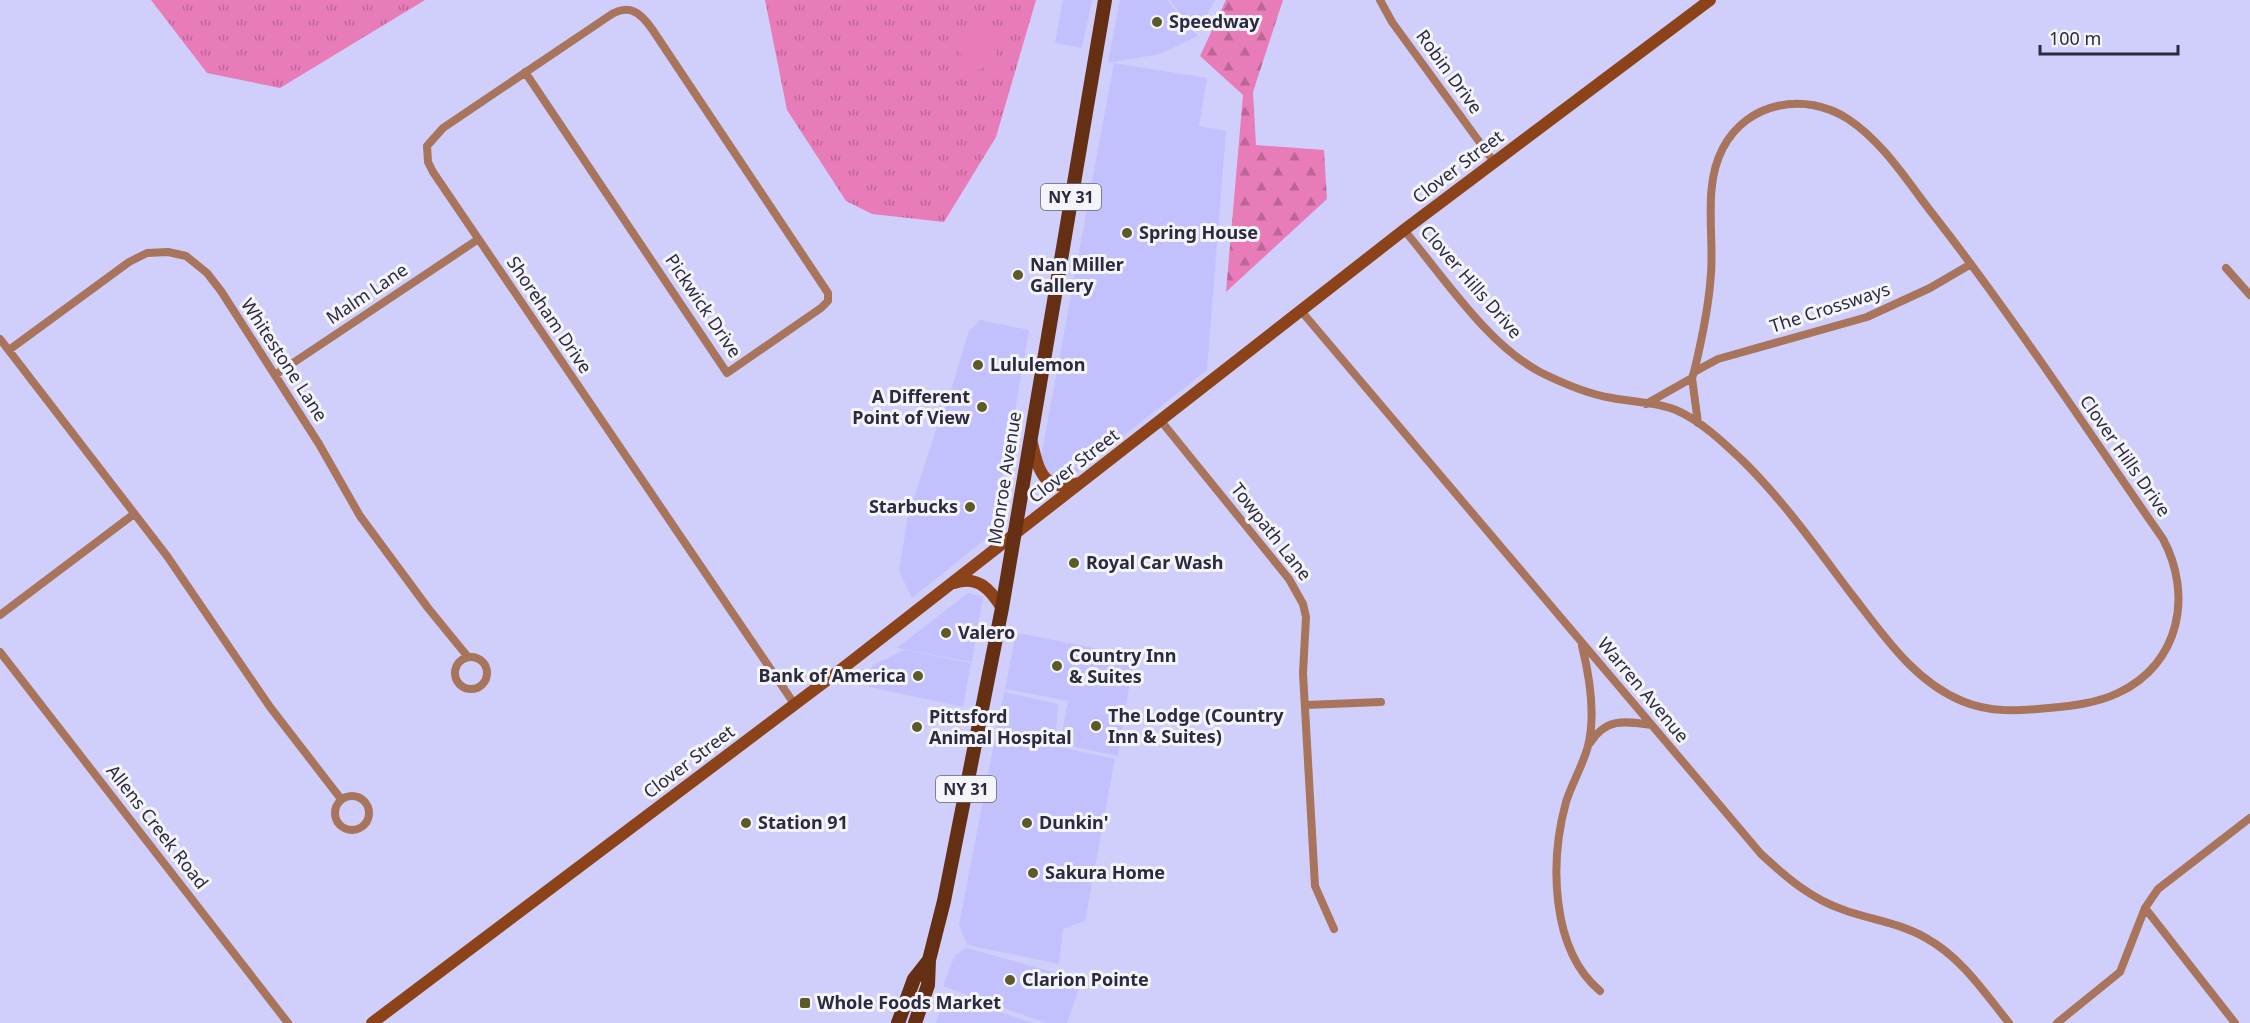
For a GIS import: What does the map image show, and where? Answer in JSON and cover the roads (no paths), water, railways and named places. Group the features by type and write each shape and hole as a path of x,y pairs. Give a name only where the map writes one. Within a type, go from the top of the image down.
{"main road":[{"name":"Monroe Avenue","path":"915,1023 928,985 929,960 948,881 1002,608 1105,0"},
{"name":"Clover Street","path":"372,1023 795,705 1302,312 1404,230 1710,0"},
{"path":"1030,434 1040,472 1047,480 1062,486 1083,482"},
{"path":"953,583 963,580 981,584 990,590 1002,608"},
{"name":"Monroe Avenue","path":"898,1023 914,979 929,960"}],"street":[{"name":"Robin Drive","path":"1380,0 1392,22 1494,162"},
{"name":"Shoreham Drive","path":"632,9 626,8 613,13 443,128 427,146 428,162 477,240 795,705"},
{"name":"Pickwick Drive","path":"525,72 727,373 821,308 828,301 828,293 650,26 632,9"},
{"name":"Clover Hills Drive","path":"1404,230 1494,339 1521,360 1540,372 1595,394 1676,410 1698,423 1744,463 1773,494 1906,662 1951,696 1995,710 2034,710 2100,699 2131,686 2157,664 2176,623 2179,584 2171,554 1971,264 1890,159 1858,126 1835,112 1808,104 1784,104 1760,111 1731,135 1716,162 1712,197 1713,240 1708,301 1693,375 1698,423"},
{"name":"Malm Lane","path":"275,375 477,240"},
{"name":"Whitestone Lane","path":"9,350 129,262 147,253 168,252 188,257 207,273 275,375 360,516 428,608 468,657"},
{"name":"The Crossways","path":"1693,375 1718,359 1885,310 1971,264"},
{"path":"2226,268 2250,295"},
{"name":"Warren Avenue","path":"1302,312 1761,854 1796,885 1834,906 1897,925 1928,939 1968,972 2009,1023"},
{"path":"0,339 167,556 270,707 341,799"},
{"path":"1646,404 1693,375"},
{"name":"Towpath Lane","path":"1161,421 1296,589 1306,617 1303,673 1315,886 1334,929"},
{"path":"0,615 134,514"},
{"path":"1581,643 1589,674 1591,715 1588,746"},
{"name":"Allens Creek Road","path":"0,652 288,1023"},
{"path":"1306,705 1381,702"},
{"path":"1600,991 1585,978 1573,957 1564,926 1558,883 1563,817 1588,746 1599,729 1611,724 1630,722 1651,725"},
{"path":"351,795 366,803 369,814 360,827 349,830 339,825 335,809 341,799 351,795"},
{"path":"2057,1023 2120,972 2145,909 2153,895 2169,879 2250,818"},
{"path":"2145,909 2235,1023"}],"place":[{"name":"Speedway","path":"1157,22"},
{"name":"Spring House","path":"1127,233"},
{"name":"Nan Miller Gallery","path":"1018,275"},
{"name":"Lululemon","path":"978,365"},
{"name":"A Different Point of View","path":"982,407"},
{"name":"Starbucks","path":"970,507"},
{"name":"Royal Car Wash","path":"1074,563"},
{"name":"Valero","path":"946,633"},
{"name":"Country Inn & Suites","path":"1057,666"},
{"name":"Bank of America","path":"918,676"},
{"name":"The Lodge (Country Inn & Suites)","path":"1096,726"},
{"name":"Pittsford Animal Hospital","path":"917,727"},
{"name":"Station 91","path":"746,823"},
{"name":"Dunkin'","path":"1027,823"},
{"name":"Sakura Home","path":"1033,873"},
{"name":"Clarion Pointe","path":"1010,980"},
{"name":"Whole Foods Market","path":"805,1003"}]}
